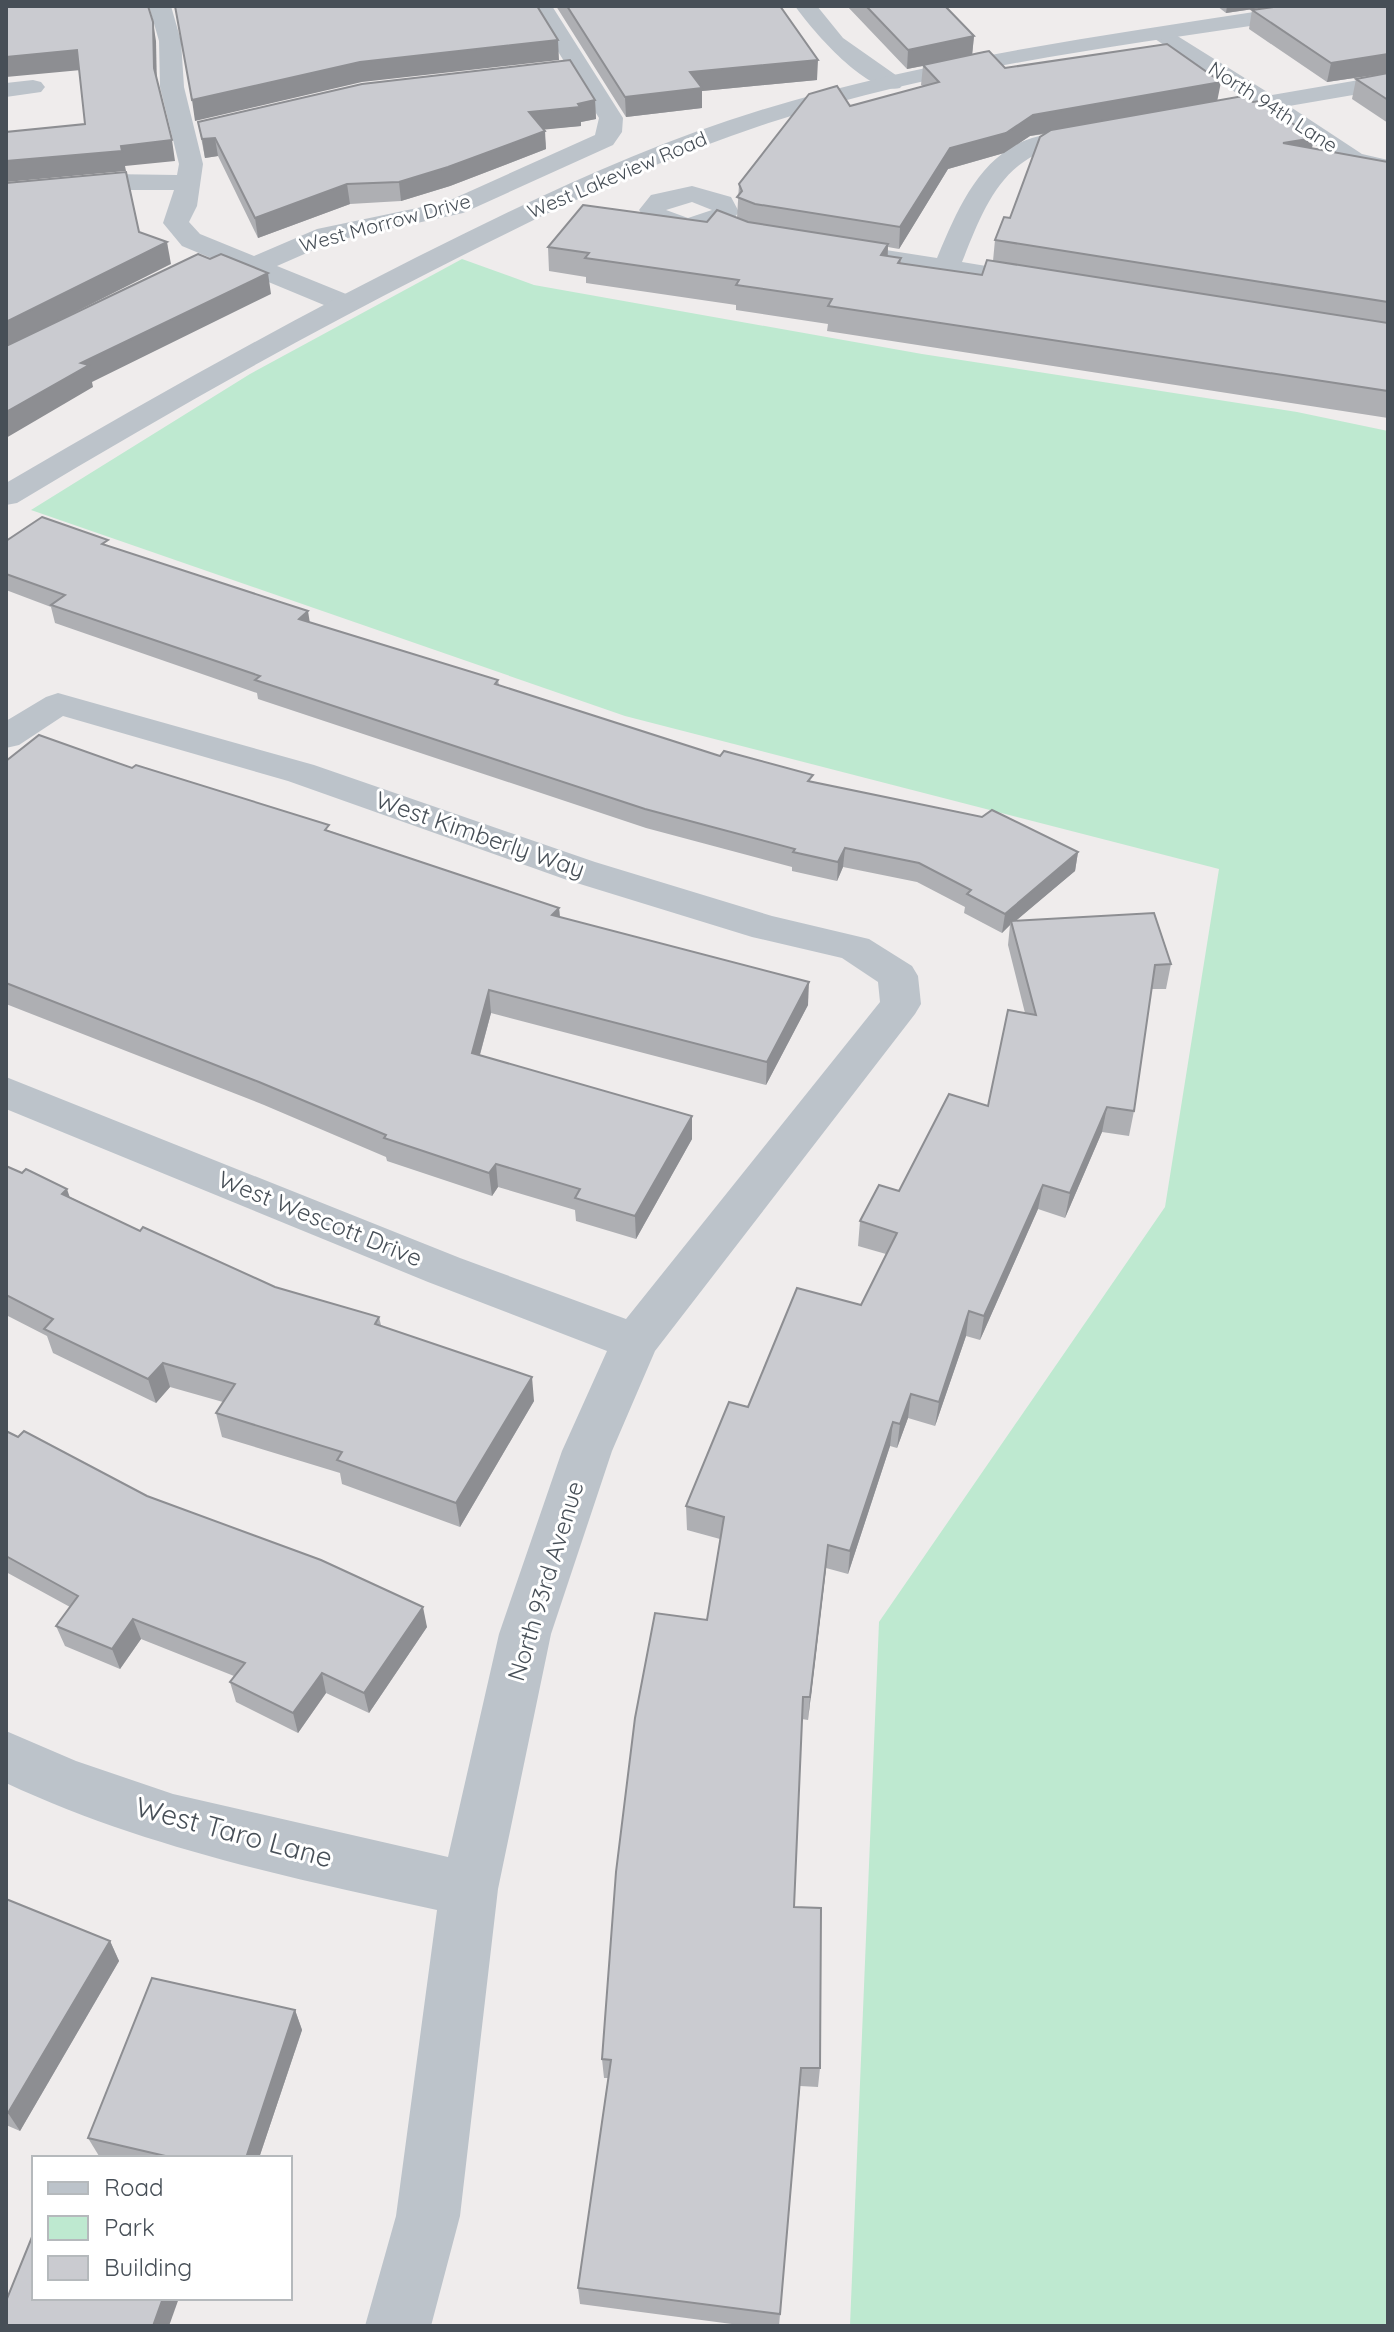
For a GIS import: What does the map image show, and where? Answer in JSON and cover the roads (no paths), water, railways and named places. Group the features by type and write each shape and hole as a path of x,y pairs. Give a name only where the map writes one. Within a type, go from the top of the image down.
{"street":[{"path":"160,6 170,41 172,87 191,164 177,214 176,223 182,232 221,252 283,252 374,288"},
{"path":"541,6 579,67 547,70"},
{"path":"806,6 835,43 892,83"},
{"name":"West Lakeview Road","path":"6,496 196,383 374,288 491,229 653,155 770,115 892,83 1335,6"},
{"name":"North 94th Lane","path":"1199,28 1225,45"},
{"name":"North 94th Lane","path":"1163,34 1353,159 1388,168"},
{"name":"West Morrow Drive","path":"283,252 353,228 454,208 604,140 610,132 611,118 579,67"},
{"name":"North 94th Lane","path":"1277,80 1330,114"},
{"path":"1176,120 1388,82"},
{"path":"6,90 33,87"},
{"path":"182,133 212,129"},
{"path":"946,268 981,189 1012,157 1040,144 1115,131"},
{"path":"6,193 108,182 185,194 215,225 252,252 346,304"},
{"path":"714,222 748,235"},
{"path":"809,245 1072,288"},
{"path":"194,266 221,252"},
{"name":"West Kimberly Way","path":"6,737 58,704 301,773 581,871 752,924 855,948 898,976"},
{"name":"North 93rd Avenue","path":"398,2326 428,2216 469,1889 525,1634 587,1451 635,1342 901,1004 898,976"},
{"name":"West Wescott Drive","path":"6,1092 444,1270 635,1342"},
{"name":"West Taro Lane","path":"6,1756 64,1785 265,1844 469,1889"}]}
